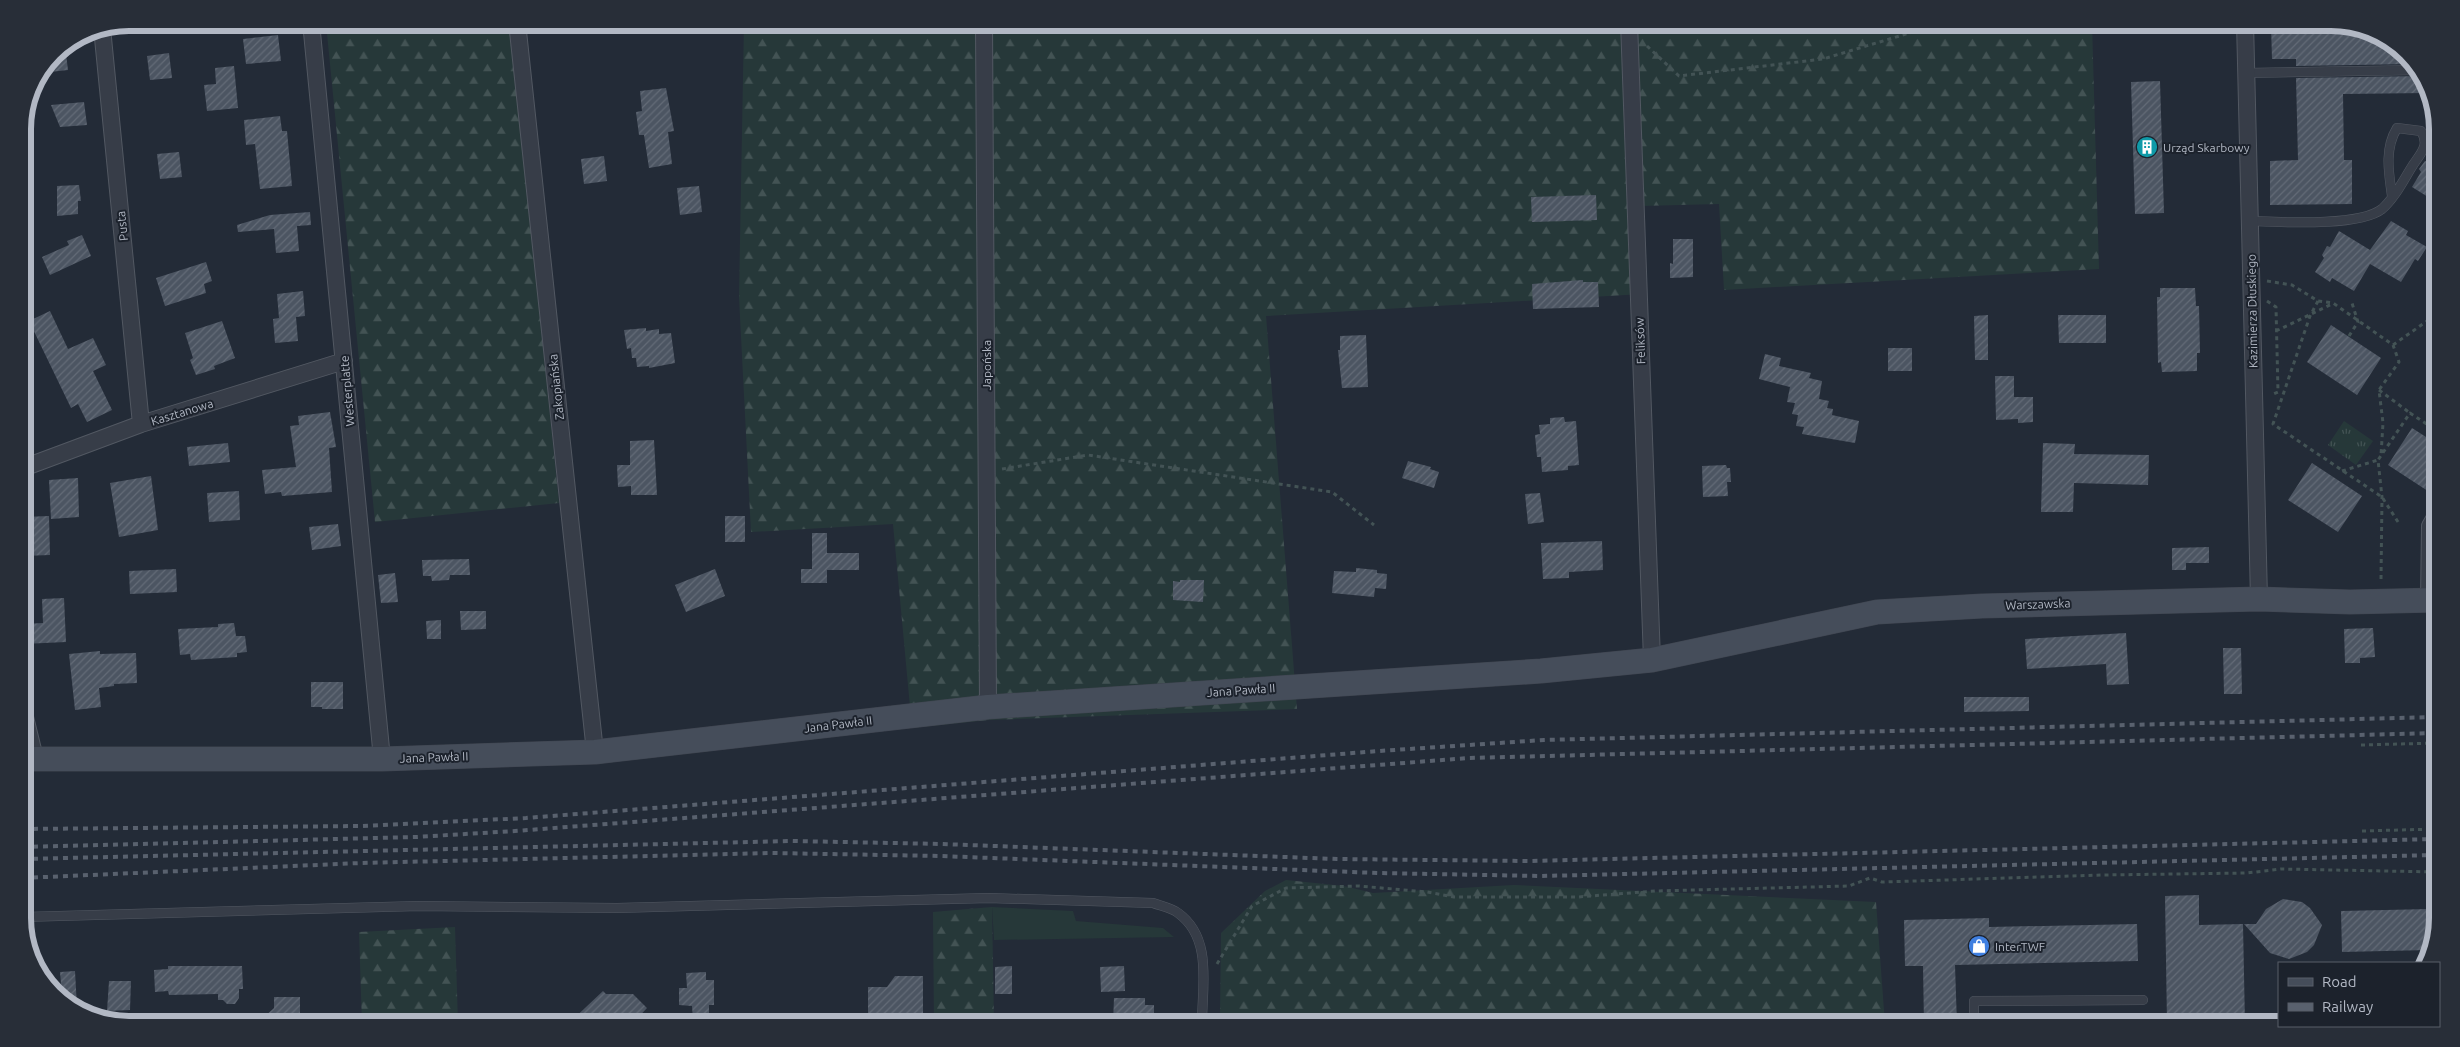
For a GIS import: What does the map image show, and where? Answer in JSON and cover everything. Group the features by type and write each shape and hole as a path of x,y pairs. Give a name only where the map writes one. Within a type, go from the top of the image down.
{"main road":[{"name":"Warszawska","path":"1652,660 1877,612 1982,606 2259,599 2350,602 2429,600"},
{"name":"Jana Pawła II","path":"31,759 382,759 595,752 988,706 1541,672 1652,660"}],"street":[{"name":"Westerplatte","path":"312,31 382,759"},
{"name":"Zakopiańska","path":"518,31 595,752"},
{"name":"Japońska","path":"984,31 988,706"},
{"name":"Feliksów","path":"1629,31 1652,660"},
{"name":"Kazimierza Dłuskiego","path":"2245,31 2259,599"},
{"name":"Pusta","path":"103,35 141,424"},
{"name":"Kasztanowa","path":"31,465 141,424 344,361"}],"lane":[{"path":"2246,72 2408,70"},
{"path":"2249,221 2352,221 2376,214 2384,208 2425,149 2425,137 2421,131 2396,128 2392,136 2388,148 2392,196"},
{"path":"31,917 419,906 618,908 989,898 1153,903 1177,911 1193,926 1202,948 1202,1016"},
{"path":"1974,1016 1974,1001 2143,1000"}],"path":[{"path":"1634,31 1679,76 1823,58 1915,31"},
{"path":"2263,280 2292,285 2318,301 2333,304 2393,345 2399,362 2379,390 2383,423 2381,455"},
{"path":"2351,300 2358,322"},
{"path":"2318,301 2310,316 2273,424 2382,497 2400,525"},
{"path":"2276,331 2333,304"},
{"path":"2393,345 2429,320"},
{"path":"2348,336 2358,322"},
{"path":"2379,390 2429,425"},
{"path":"2381,579 2382,497 2378,460 2410,413"},
{"path":"986,472 1088,455 1332,492 1374,525"},
{"path":"2342,470 2378,460"},
{"path":"2361,745 2429,743"},
{"path":"2362,831 2429,829"},
{"path":"1202,964 1217,964 1252,906 1286,888 1359,886 1427,892 1454,898 1578,897 1655,890 1849,886 1870,878 1882,882 2102,875 2247,874 2282,869 2429,872"}],"green space":[{"path":"327,31 511,31 559,503 375,522"},
{"path":"744,31 2092,31 2099,269 1724,290 1719,204 1640,206 1642,294 1266,316 1297,709 989,720 912,728 893,524 751,532 739,297"},
{"path":"2344,421 2373,441 2356,465 2328,445"},
{"path":"1286,880 1344,886 1373,893 1514,885 1876,902 1884,1016 1220,1016 1221,933 1265,891"},
{"path":"992,907 1073,911 1076,921 1163,928 1174,937 994,940"},
{"path":"992,907 994,1016 934,1016 933,912"},
{"path":"455,927 458,1016 362,1016 359,932"}],"building":[{"path":"2271,31 2330,31 2362,36 2380,44 2403,64 2296,66 2296,59 2272,59"},
{"path":"278,35 281,61 246,64 243,39"},
{"path":"169,53 172,78 150,80 147,56"},
{"path":"66,55 68,70 50,72"},
{"path":"234,66 238,108 207,111 204,85 216,84 215,68"},
{"path":"2413,76 2419,86 2422,93 2343,94 2344,160 2352,160 2352,204 2270,205 2270,161 2298,160 2296,78"},
{"name":"Urząd Skarbowy","path":"2160,81 2164,213 2135,214 2131,82"},
{"path":"666,88 674,131 668,132 672,164 649,168 644,135 639,135 636,112 642,111 640,91"},
{"path":"84,102 87,125 60,127 51,105"},
{"path":"280,116 282,131 287,131 292,186 260,189 255,144 246,145 244,120"},
{"path":"179,152 182,177 160,179 157,154"},
{"path":"604,156 607,181 584,184 581,159"},
{"path":"2425,161 2429,162 2428,197 2412,187 2421,172 2419,169"},
{"path":"79,185 81,201 78,201 78,214 57,216 57,186"},
{"path":"699,186 702,212 680,215 677,188"},
{"path":"1596,195 1597,220 1532,222 1531,197"},
{"path":"310,212 311,225 297,226 299,251 276,253 274,229 238,232 237,225 270,215"},
{"path":"2391,221 2408,231 2406,235 2427,247 2418,261 2415,259 2401,282 2370,264 2354,291 2332,278 2330,282 2315,272 2324,258 2322,255 2327,246 2330,247 2339,231 2370,250"},
{"path":"82,235 91,256 50,275 42,257 69,245 67,241"},
{"path":"1673,239 1693,239 1693,277 1670,278 1670,263 1673,264"},
{"path":"206,262 212,281 204,284 206,293 165,306 156,278"},
{"path":"1583,280 1583,282 1598,282 1599,307 1533,309 1532,284"},
{"path":"2160,288 2195,288 2196,306 2199,306 2200,353 2197,353 2197,371 2162,372 2161,362 2158,363 2157,297 2160,297"},
{"path":"303,291 305,316 296,317 298,341 275,343 273,319 279,318 277,294"},
{"path":"50,311 68,349 93,338 106,365 93,371 112,410 87,422 78,404 71,408 31,325 31,320"},
{"path":"1988,315 1988,360 1975,360 1974,316"},
{"path":"2058,315 2106,315 2106,343 2059,343"},
{"path":"222,321 235,358 214,366 215,369 196,375 190,360 193,358 185,333"},
{"path":"2331,325 2381,358 2357,395 2307,362"},
{"path":"646,328 646,331 659,329 659,334 671,333 675,363 649,368 649,366 637,367 636,358 632,358 631,348 627,349 624,330"},
{"path":"1366,335 1368,387 1342,388 1338,350 1340,350 1340,336"},
{"path":"1888,348 1912,348 1912,371 1888,371"},
{"path":"1765,354 1781,358 1779,366 1811,373 1809,378 1822,381 1819,399 1829,401 1827,408 1833,409 1832,415 1859,421 1855,443 1802,434 1804,427 1796,426 1798,415 1792,414 1795,403 1787,402 1790,387 1759,379"},
{"path":"1995,376 2014,376 2014,397 2033,397 2033,422 2018,423 2018,419 1996,420"},
{"path":"330,412 336,447 329,448 332,492 282,496 281,492 265,494 262,470 296,467 290,426 299,425 298,416"},
{"path":"1564,417 1565,422 1576,421 1579,465 1568,466 1568,470 1542,472 1541,457 1537,457 1535,435 1540,434 1539,425 1550,424 1550,418"},
{"path":"2412,428 2429,439 2429,492 2388,465"},
{"path":"654,440 657,495 631,495 631,486 618,487 617,465 630,465 630,441"},
{"path":"228,443 230,462 189,466 187,447"},
{"path":"2043,443 2075,444 2074,454 2149,455 2148,485 2074,483 2073,512 2041,512"},
{"path":"1408,461 1431,467 1430,469 1439,472 1434,488 1402,478"},
{"path":"2312,463 2362,496 2338,532 2288,500"},
{"path":"1726,465 1727,468 1730,468 1731,482 1727,482 1728,496 1703,497 1702,466"},
{"path":"151,476 158,530 119,537 110,483"},
{"path":"78,478 79,517 51,519 49,480"},
{"path":"239,491 240,520 209,522 207,493"},
{"path":"1540,493 1544,522 1528,524 1525,494"},
{"path":"49,516 50,555 31,556 31,517"},
{"path":"725,516 745,516 745,542 725,542"},
{"path":"338,524 341,546 312,550 309,527"},
{"path":"812,533 827,533 827,553 859,553 859,570 827,570 827,583 801,583 801,569 812,569"},
{"path":"1602,541 1603,570 1569,572 1569,578 1543,579 1541,543"},
{"path":"2209,547 2209,563 2186,563 2186,570 2172,570 2172,548"},
{"path":"469,559 470,575 450,575 449,580 432,581 431,576 423,576 422,560"},
{"path":"1356,568 1377,570 1377,573 1387,574 1386,589 1375,588 1374,597 1332,593 1334,571 1356,572"},
{"path":"176,569 177,592 130,594 129,571"},
{"path":"715,569 725,596 686,612 675,585"},
{"path":"395,573 398,602 381,603 378,575"},
{"path":"1180,580 1204,580 1203,602 1173,600 1173,581 1180,582"},
{"path":"64,598 66,642 31,644 31,624 43,623 42,599"},
{"path":"460,611 486,611 486,629 461,630"},
{"path":"441,620 441,639 427,639 426,621"},
{"path":"234,623 236,636 245,636 247,652 237,653 237,657 191,660 190,654 180,655 178,629 218,627 218,624"},
{"path":"2373,628 2375,657 2360,658 2360,663 2345,663 2344,629"},
{"path":"2126,633 2129,684 2107,685 2106,664 2027,669 2025,639"},
{"path":"2223,648 2241,648 2242,694 2224,694"},
{"path":"100,651 100,654 136,653 137,683 114,684 114,686 99,688 101,707 75,710 69,654"},
{"path":"311,682 343,682 343,709 311,707"},
{"path":"1964,697 2029,697 2029,711 1964,712"},
{"path":"2199,895 2199,925 2243,924 2245,1016 2167,1016 2165,896"},
{"path":"2283,899 2302,902 2310,908 2322,925 2314,945 2307,952 2289,959 2270,953 2244,924 2256,924 2266,909"},
{"path":"2429,909 2429,924 2424,949 2342,952 2341,911"},
{"path":"1989,918 1989,927 2137,924 2138,961 1955,965 1957,1016 1924,1016 1923,966 1905,966 1904,920"},
{"path":"168,966 242,966 243,989 239,989 239,998 235,1004 227,1004 223,1000 218,1000 218,994 169,995 168,991 155,992 154,970 168,969"},
{"path":"1012,966 1012,994 995,994 995,967"},
{"path":"1124,966 1125,991 1101,992 1100,967"},
{"path":"75,971 77,1000 61,988 60,972"},
{"path":"706,972 706,980 714,980 714,1005 709,1005 709,1016 693,1016 692,1006 679,1005 679,988 687,988 686,973"},
{"path":"895,976 923,976 923,1015 868,1016 868,987 887,987"},
{"path":"109,981 131,981 130,1010 107,1011"},
{"path":"603,991 606,994 633,994 647,1008 640,1016 576,1016"},
{"path":"274,997 300,997 300,1016 265,1016 274,1008"},
{"path":"1114,998 1145,998 1145,1005 1154,1005 1154,1016 1113,1016"}],"railway":[{"path":"31,829 361,826 526,818 1379,751 1544,740 2429,717"},
{"path":"31,847 416,837 515,831 1469,758 2429,733"},
{"path":"31,859 792,841 942,844 1337,859 1528,861 2429,839"},
{"path":"31,878 361,863 772,853 940,856 1378,873 1541,876 2429,855"}],"place":[{"name":"Urząd Skarbowy","path":"2147,147"},
{"name":"InterTWF","path":"1979,946"}]}
